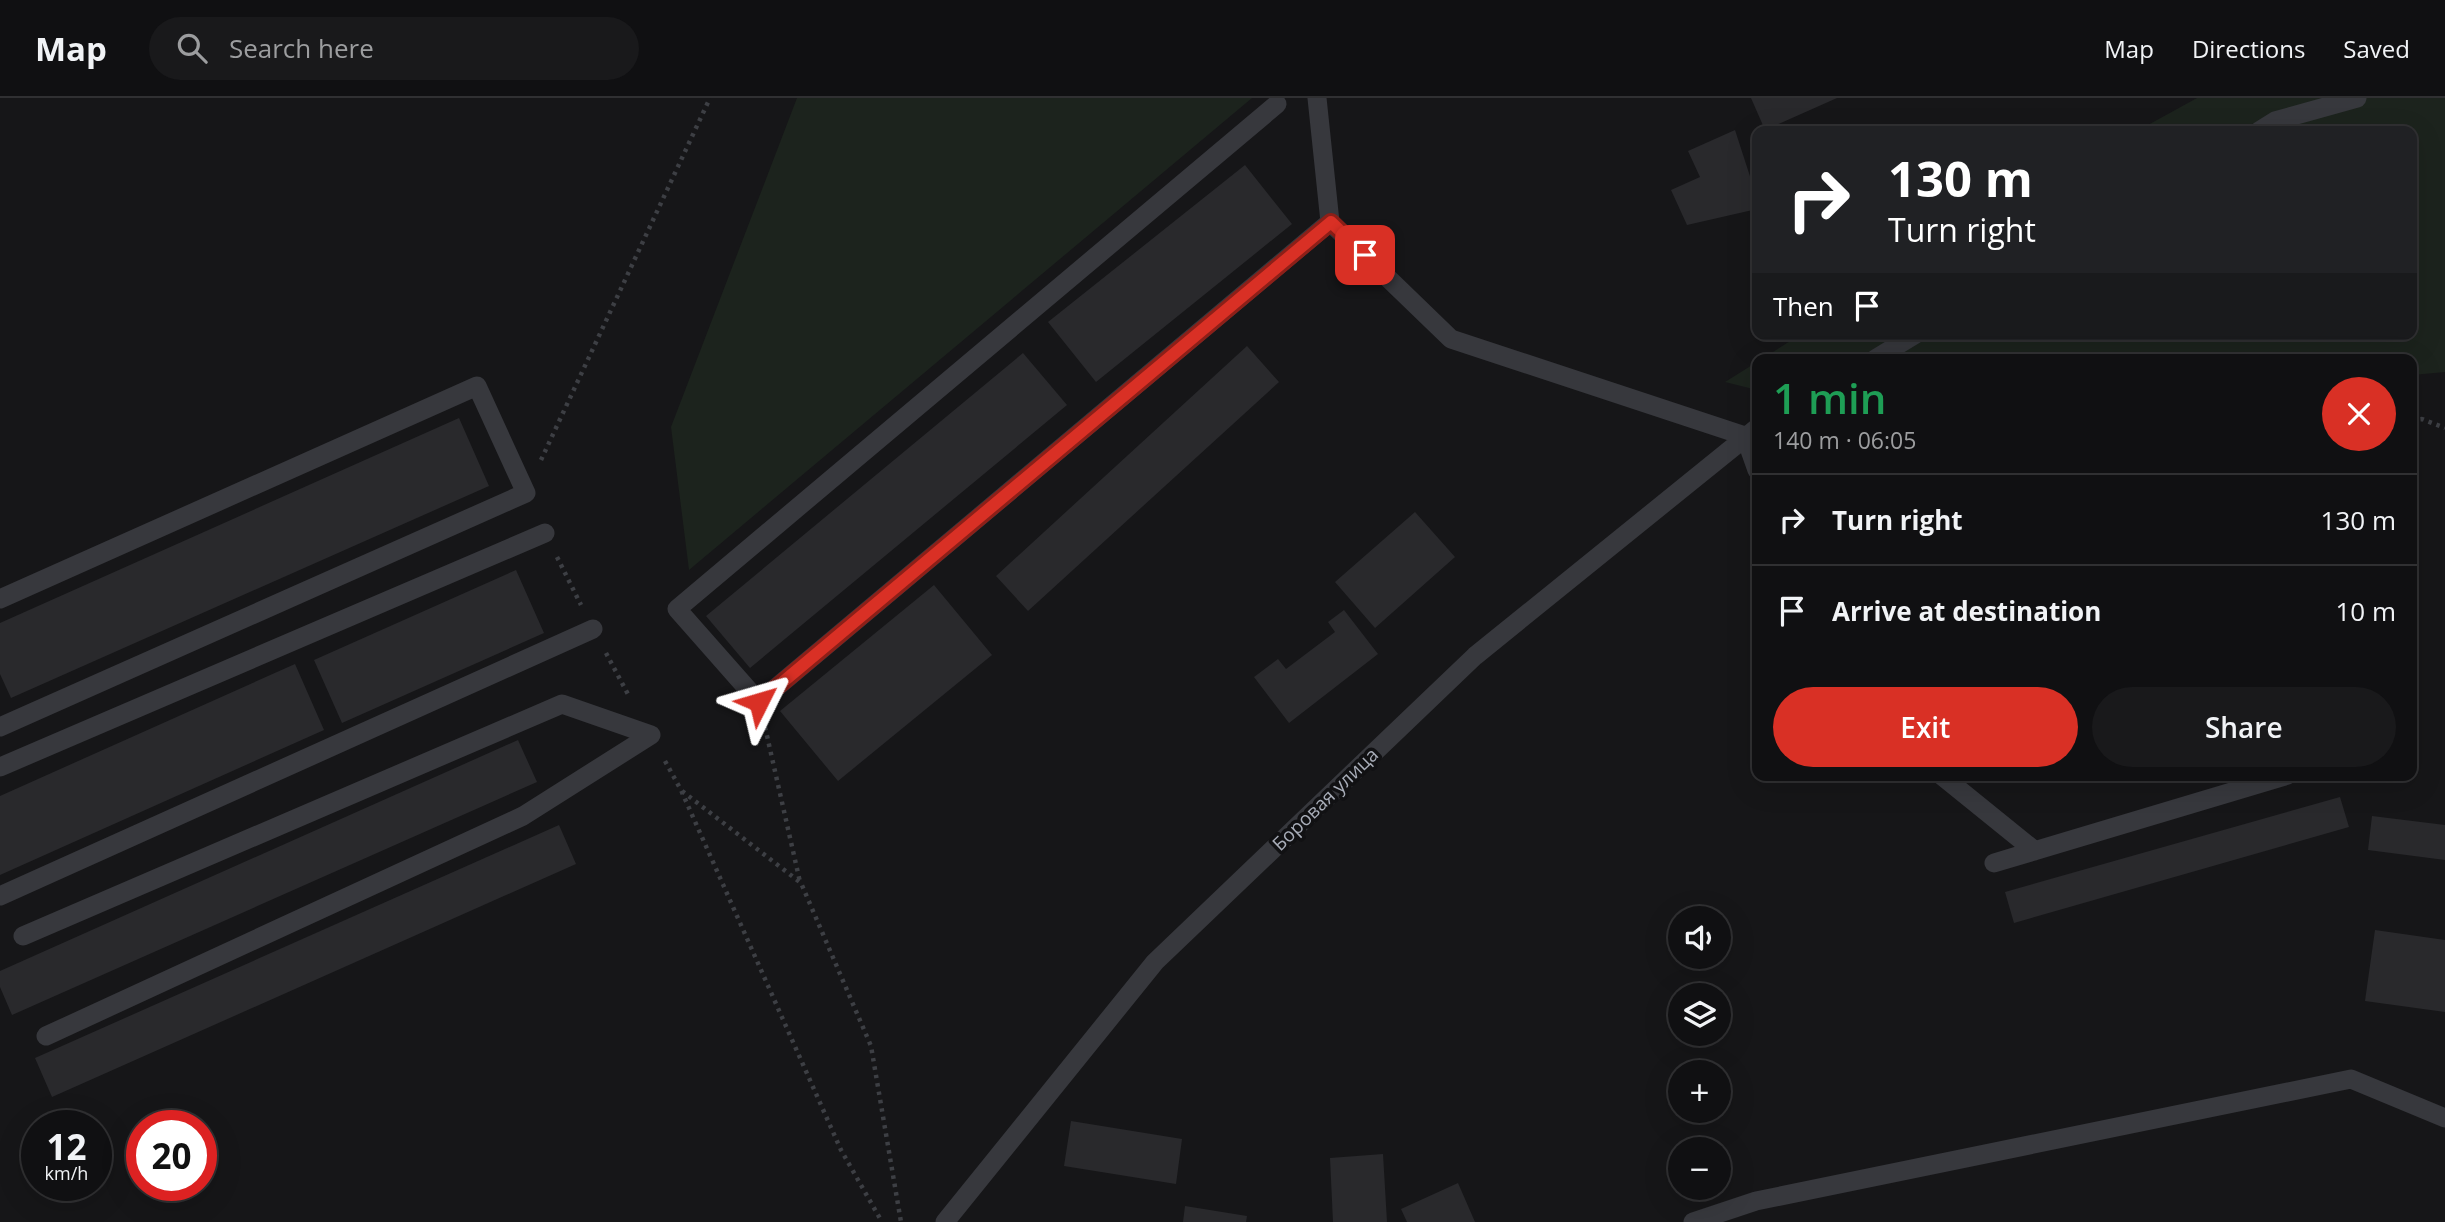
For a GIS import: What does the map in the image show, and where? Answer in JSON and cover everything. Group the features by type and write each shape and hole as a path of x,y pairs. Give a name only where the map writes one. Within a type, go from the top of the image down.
{"lane":[{"path":"1317,98 1331,222 1451,339 1751,432"},
{"path":"2268,126 2276,121 2357,98"},
{"path":"1277,104 677,609 759,702 1331,222"},
{"path":"1883,354 1906,340"},
{"path":"0,599 477,386 526,493 0,727"},
{"name":"Боровая улица","path":"945,1222 1155,962 1475,656 1751,432"},
{"path":"0,767 545,533"},
{"path":"0,896 593,629"},
{"path":"23,936 562,704 651,736"},
{"path":"46,1036 523,816 651,736"},
{"path":"1948,781 2035,851"},
{"path":"1994,863 2268,781"},
{"path":"1693,1222 1756,1201 2351,1079 2445,1118"}],"path":[{"path":"526,493 710,98"},
{"path":"2417,420 2445,428"},
{"path":"545,533 593,629 681,790 841,1150 882,1222"},
{"path":"759,702 801,883 871,1046 901,1222"},
{"path":"681,790 801,883"}],"shaded area":[{"path":"797,98 1252,98 689,570 671,427"},
{"path":"2197,98 2445,98 2445,372 2417,375 2417,354 1770,354 1792,340 2417,340 2417,126 2146,126"},
{"path":"1752,365 1752,389 1725,382"}],"building":[{"path":"1751,98 1837,98 1774,126 1763,126"},
{"path":"1735,130 1752,183 1752,210 1687,225 1671,190 1700,177 1688,151"},
{"path":"1245,165 1292,224 1096,382 1048,322"},
{"path":"1247,346 1279,382 1028,611 996,576"},
{"path":"1023,353 1067,405 750,668 706,616"},
{"path":"459,418 489,486 11,698 0,674 0,623"},
{"path":"1415,512 1455,557 1375,628 1335,582"},
{"path":"516,570 544,633 342,723 314,660"},
{"path":"934,585 992,655 838,781 780,711"},
{"path":"1344,610 1378,654 1289,723 1254,677 1278,659 1286,669 1335,632 1328,622"},
{"path":"295,664 324,730 0,875 0,796"},
{"path":"518,740 537,782 12,1015 0,987 0,971"},
{"path":"2340,797 2349,827 2014,923 2005,892"},
{"path":"2372,816 2445,825 2445,860 2368,850"},
{"path":"559,825 576,864 52,1097 35,1058"},
{"path":"2375,930 2445,940 2445,1012 2365,1001"},
{"path":"1071,1121 1182,1139 1176,1184 1064,1166"},
{"path":"1383,1154 1387,1222 1333,1222 1330,1158"},
{"path":"1458,1183 1475,1222 1407,1222 1401,1209"},
{"path":"1185,1206 1247,1216 1246,1222 1183,1222"}],"route":[{"path":"759,702 1331,222 1365,255"}]}
